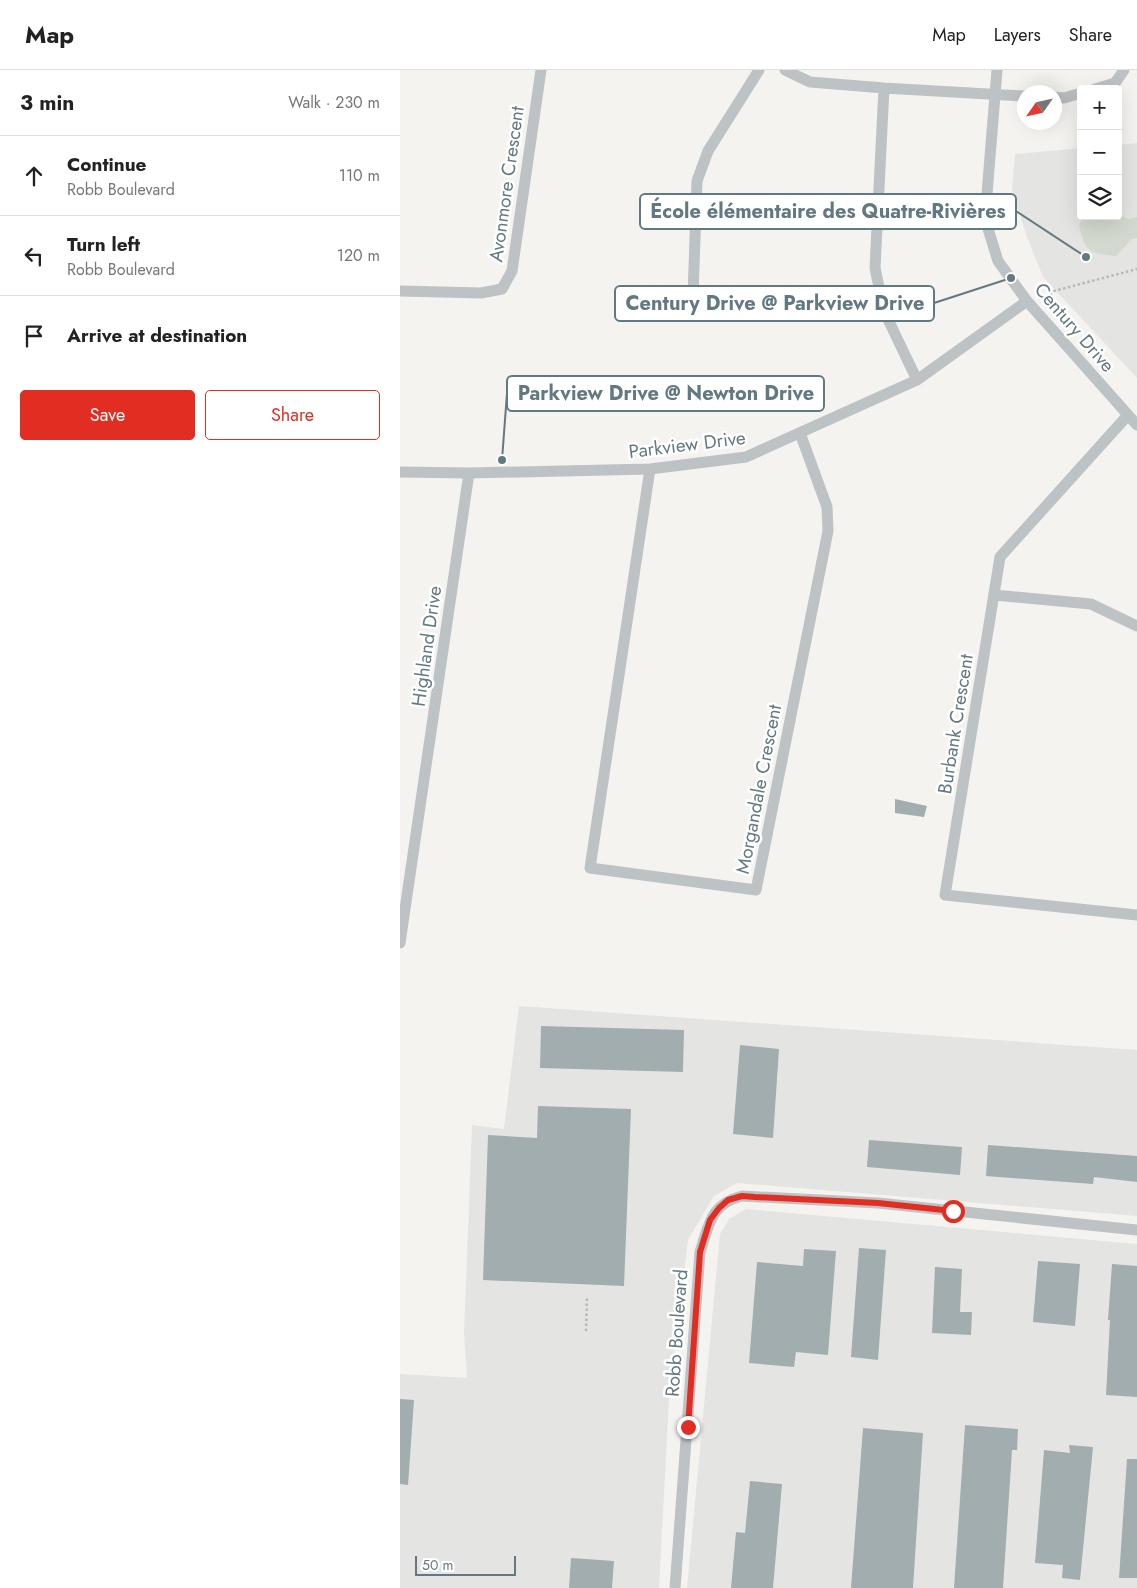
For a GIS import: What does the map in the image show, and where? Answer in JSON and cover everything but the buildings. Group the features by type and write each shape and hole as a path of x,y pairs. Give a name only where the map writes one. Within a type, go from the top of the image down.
{"street":[{"name":"Avonmore Crescent","path":"400,291 481,293 502,289 512,270 541,70"},
{"path":"693,296 696,180 708,151 759,70"},
{"path":"785,70 810,82 1017,96"},
{"name":"Century Drive","path":"997,70 985,220 998,262 1027,301 1137,424"},
{"path":"1109,85 1115,83 1124,70"},
{"path":"884,88 875,268 884,311 917,380"},
{"path":"1062,98 1077,94"},
{"name":"Parkview Drive","path":"400,472 469,473 650,469 746,457 917,380 1027,301"},
{"name":"Burbank Crescent","path":"1128,415 1000,557 945,895 1137,915"},
{"name":"Morgandale Crescent","path":"650,469 590,868 756,890 828,530 827,507 800,433"},
{"name":"Highland Drive","path":"400,943 469,473"},
{"path":"994,595 1091,604 1137,626"},
{"name":"Robb Boulevard","path":"675,1588 700,1252 710,1220 728,1200 748,1197 878,1203 1137,1230"}],"path":[{"path":"1036,311 1054,292 1137,270"},
{"path":"586,1331 587,1296"}],"shaded area":[{"path":"1137,143 1137,378 1043,277 1027,237 1012,190 1015,154 1077,148 1077,220 1122,220 1122,145"},
{"path":"1122,214 1128,219 1137,217 1137,238 1132,239 1116,256 1100,254 1089,249 1086,245 1079,224 1082,220 1122,220"},
{"path":"519,1006 1137,1050 1137,1216 737,1183 714,1196 688,1240 669,1400 659,1588 400,1588 400,1374 467,1378 464,1334 472,1125 504,1129"},
{"path":"746,1209 1137,1244 1137,1588 687,1588 720,1234 729,1219"}],"place":[{"name":"École élémentaire des Quatre-Rivières","path":"1086,257"},
{"name":"Century Drive @ Parkview Drive","path":"1011,278"},
{"name":"Parkview Drive @ Newton Drive","path":"502,460"}],"route":[{"path":"688,1427 696,1286 700,1252 710,1220 728,1200 742,1196 878,1203 953,1211"}]}
